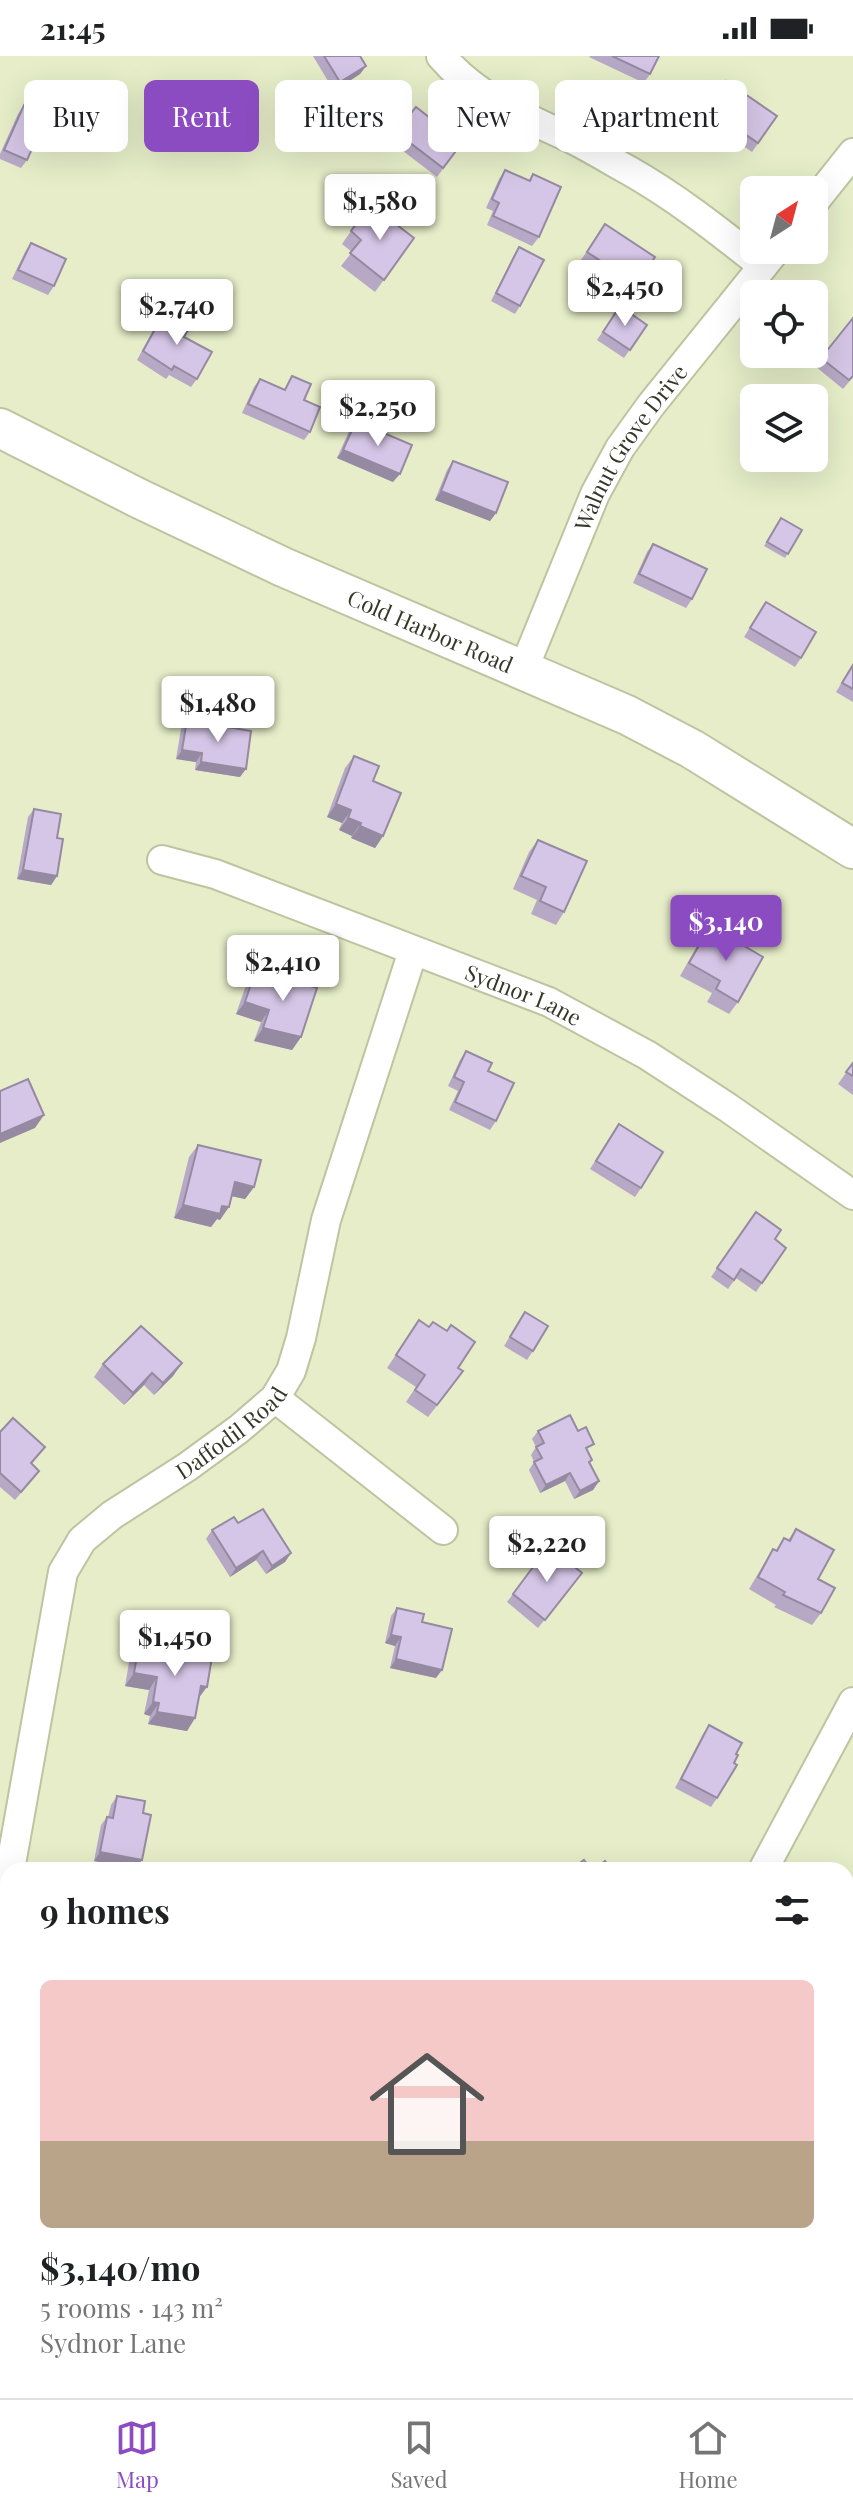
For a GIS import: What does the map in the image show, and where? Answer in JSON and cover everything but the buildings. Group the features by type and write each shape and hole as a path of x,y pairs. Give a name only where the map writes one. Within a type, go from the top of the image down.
{"main road":[{"name":"Cold Harbor Road","path":"3,435 283,567 524,668 627,715 692,749 853,849"}],"street":[{"path":"441,56 481,93 515,114 575,141 632,172 740,241"},
{"path":"828,184 853,153"},
{"name":"Walnut Grove Drive","path":"524,668 595,494 620,448 764,264"},
{"name":"Sydnor Lane","path":"162,860 215,874 549,1002 647,1055 853,1195"},
{"name":"Daffodil Road","path":"11,1862 63,1572 82,1540 112,1515 187,1467 275,1398 294,1360 326,1220 413,951"},
{"path":"275,1398 443,1530"},
{"path":"767,1862 853,1702"}]}
